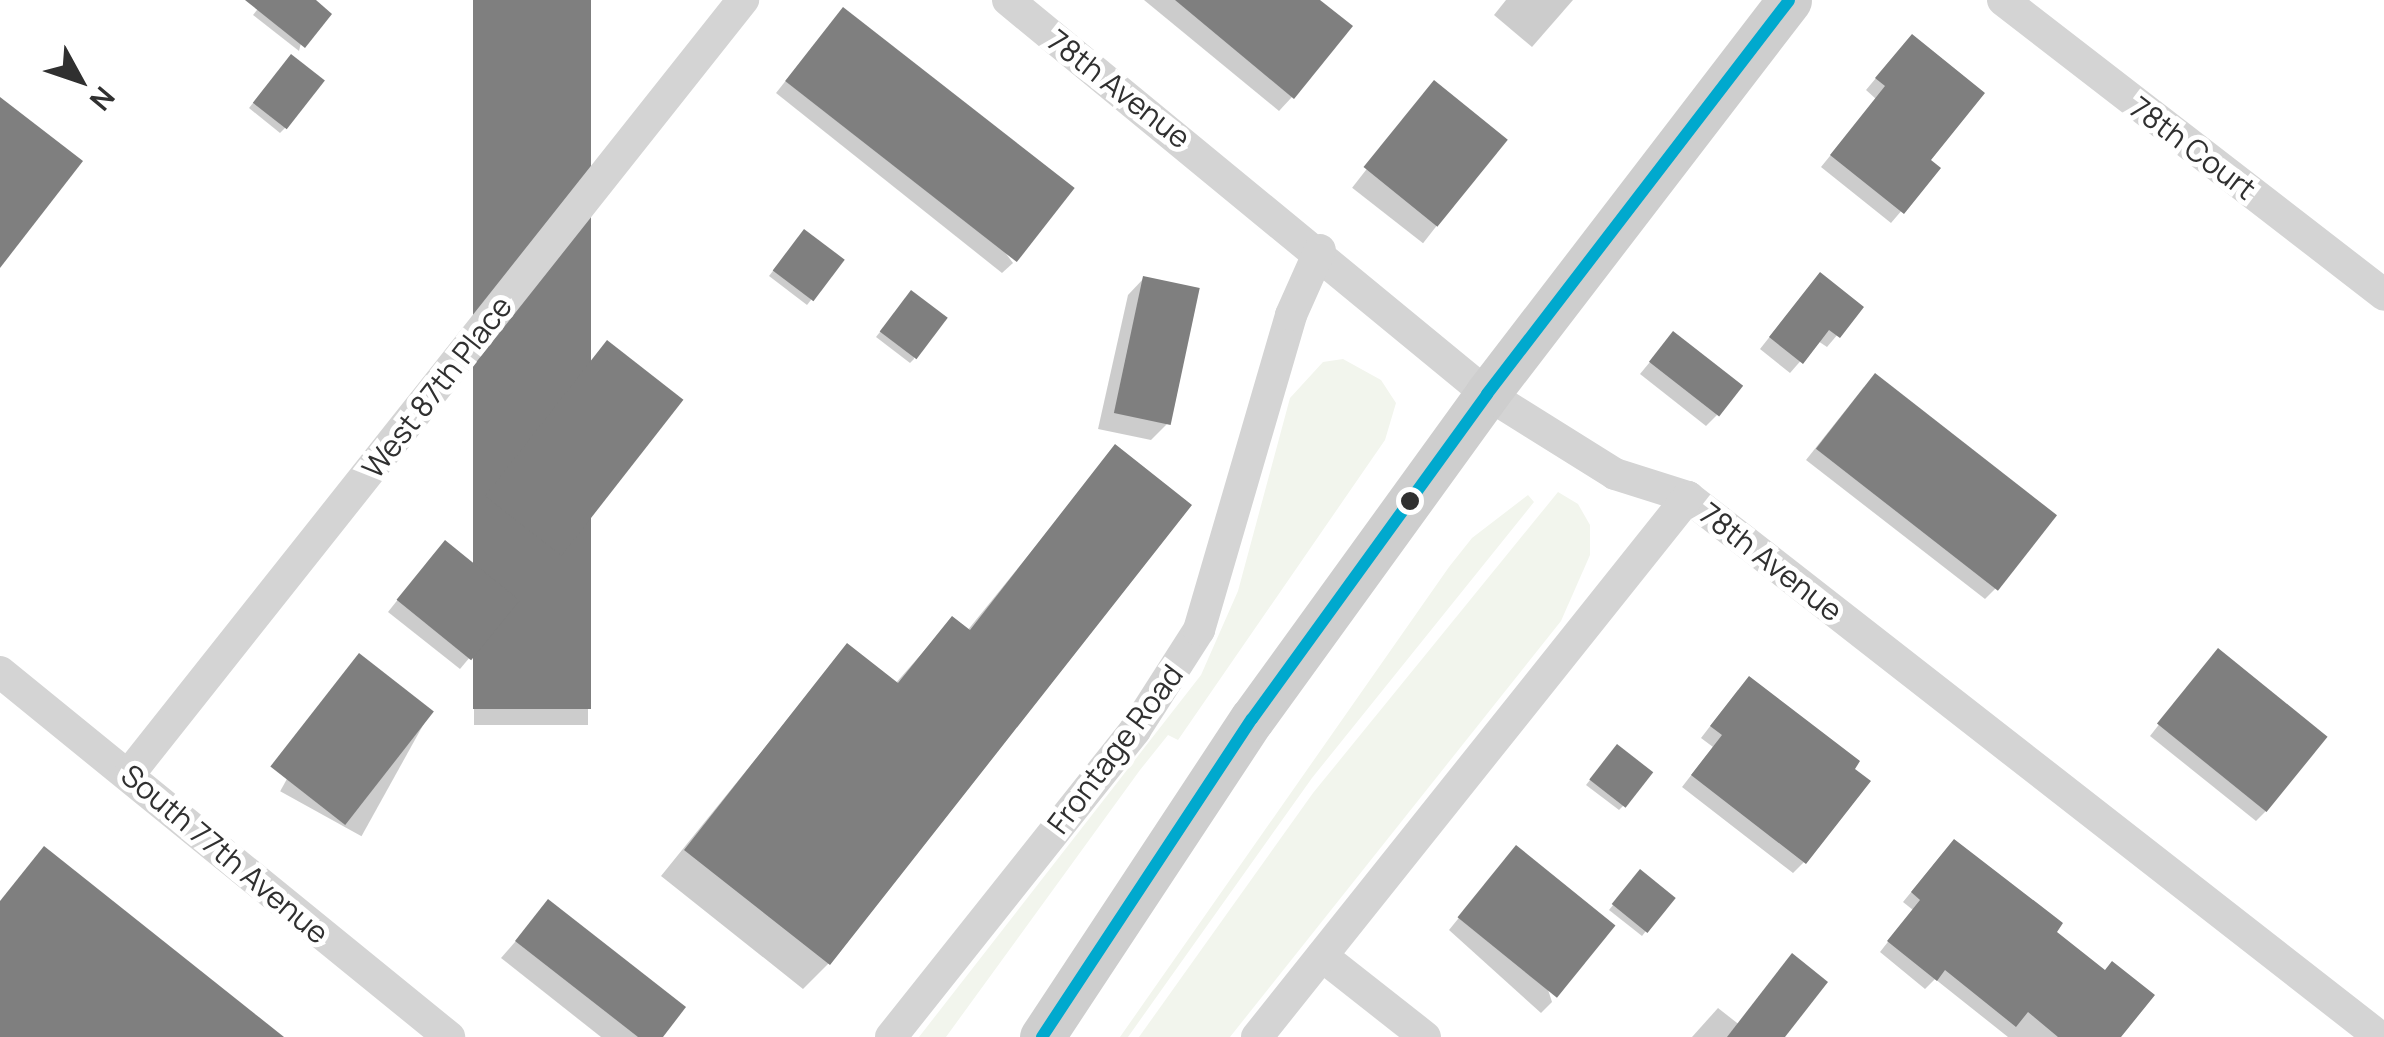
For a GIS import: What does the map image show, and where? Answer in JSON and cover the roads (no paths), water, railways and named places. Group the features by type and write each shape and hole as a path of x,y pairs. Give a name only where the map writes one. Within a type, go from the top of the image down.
{"main road":[{"path":"1042,1037 1252,719 1487,394 1789,0"}],"street":[{"name":"West 87th Place","path":"130,774 743,0"},
{"name":"78th Avenue","path":"1008,0 1320,250 1487,394 1615,474 1688,497 2380,1037"},
{"name":"78th Court","path":"2003,0 2384,295"},
{"name":"Frontage Road","path":"891,1037 1146,714 1199,630 1291,315 1320,250"},
{"path":"1257,1037 1688,497"},
{"name":"South 77th Avenue","path":"0,672 449,1037"},
{"path":"1322,956 1425,1037"}]}
